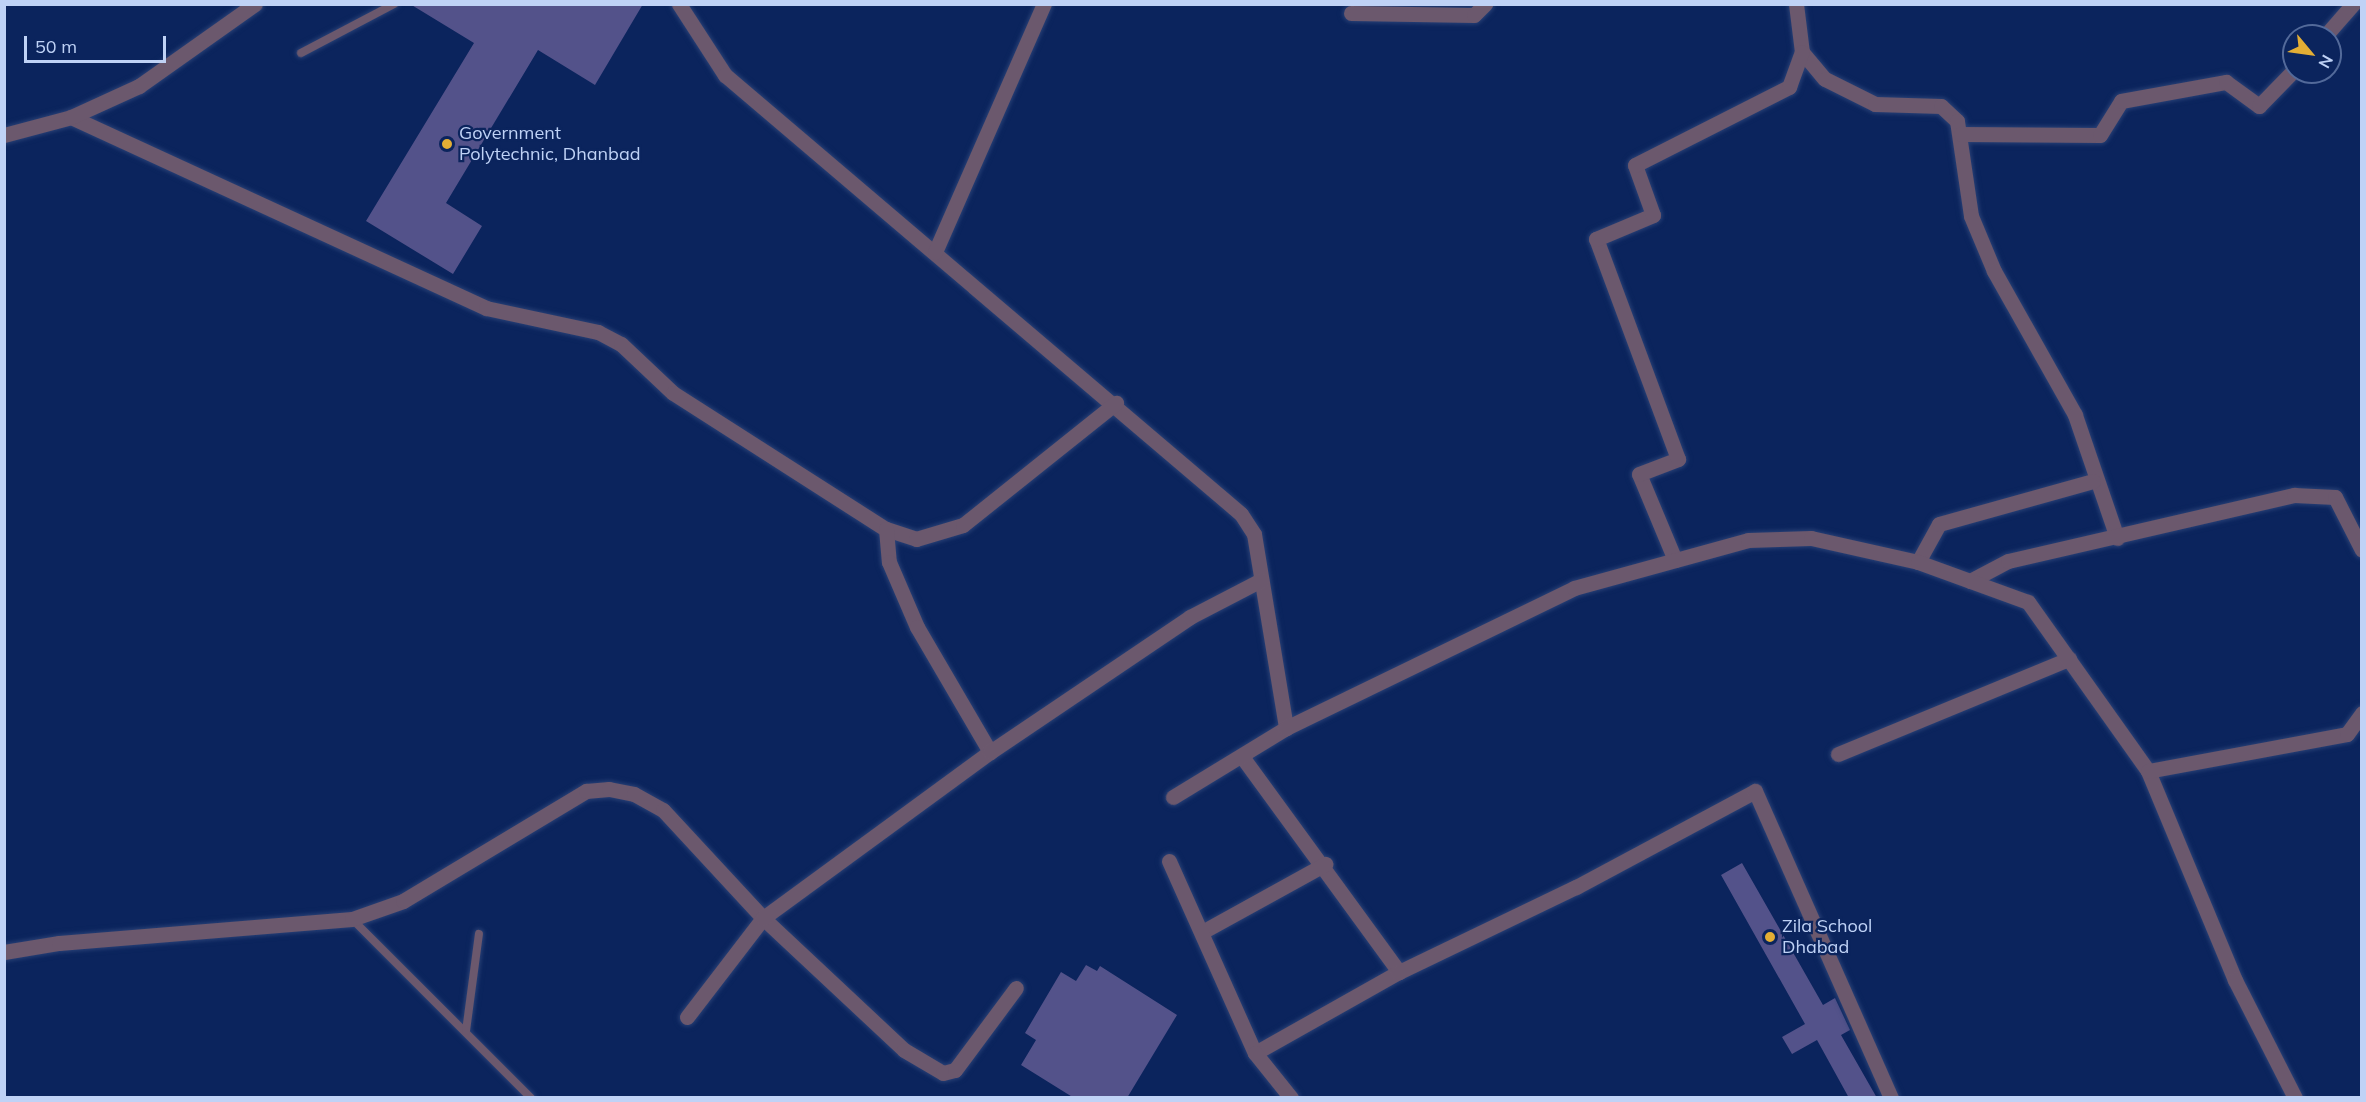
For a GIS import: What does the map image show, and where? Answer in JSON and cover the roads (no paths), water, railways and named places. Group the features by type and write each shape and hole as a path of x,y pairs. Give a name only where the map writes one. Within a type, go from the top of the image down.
{"street":[{"path":"4,135 71,117 139,86 255,4"},
{"path":"679,4 725,75 1116,403 1241,514 1254,534 1286,728"},
{"path":"935,252 1044,4"},
{"path":"1351,13 1474,15 1485,4"},
{"path":"1675,560 1639,474 1678,459 1596,239 1653,215 1635,165 1789,87 1802,52 1796,4"},
{"path":"2336,24 2353,4"},
{"path":"1802,52 1825,79 1850,94 1893,108 1941,106 1957,121 1961,134 1971,216 1994,271 2075,415 2093,481 2116,538"},
{"path":"1961,134 2100,135 2121,101 2226,82 2259,106 2282,82"},
{"path":"71,117 486,308 598,332 621,344 673,393 886,529 916,538 963,525 1116,403"},
{"path":"1918,562 1939,524 2093,481"},
{"path":"1970,581 2008,561 2116,538 2294,495 2323,494 2336,497 2361,550"},
{"path":"886,529 889,562 917,627 990,752"},
{"path":"1173,798 1243,758 1286,728 1574,588 1748,540 1811,538 1918,562 2028,602 2148,771 2235,980 2295,1098"},
{"path":"687,1017 763,918 990,752 1190,617 1261,580"},
{"path":"1838,754 2069,659"},
{"path":"2148,771 2347,734 2361,713"},
{"path":"1243,758 1325,864 1399,972"},
{"path":"4,952 59,943 352,919 402,901 586,791 609,789 634,794 663,810 763,918 904,1050 943,1073 954,1070 1016,988"},
{"path":"1255,1053 1399,972 1576,887 1755,791 1892,1098"},
{"path":"1169,861 1255,1053 1291,1098"},
{"path":"1202,932 1325,864"}],"lane":[{"path":"301,53 394,4"},
{"path":"352,919 531,1098"},
{"path":"466,1031 479,934"}],"place":[{"name":"Government Polytechnic, Dhanbad","path":"447,144"},
{"name":"Zila School Dhabad","path":"1770,937"}]}
